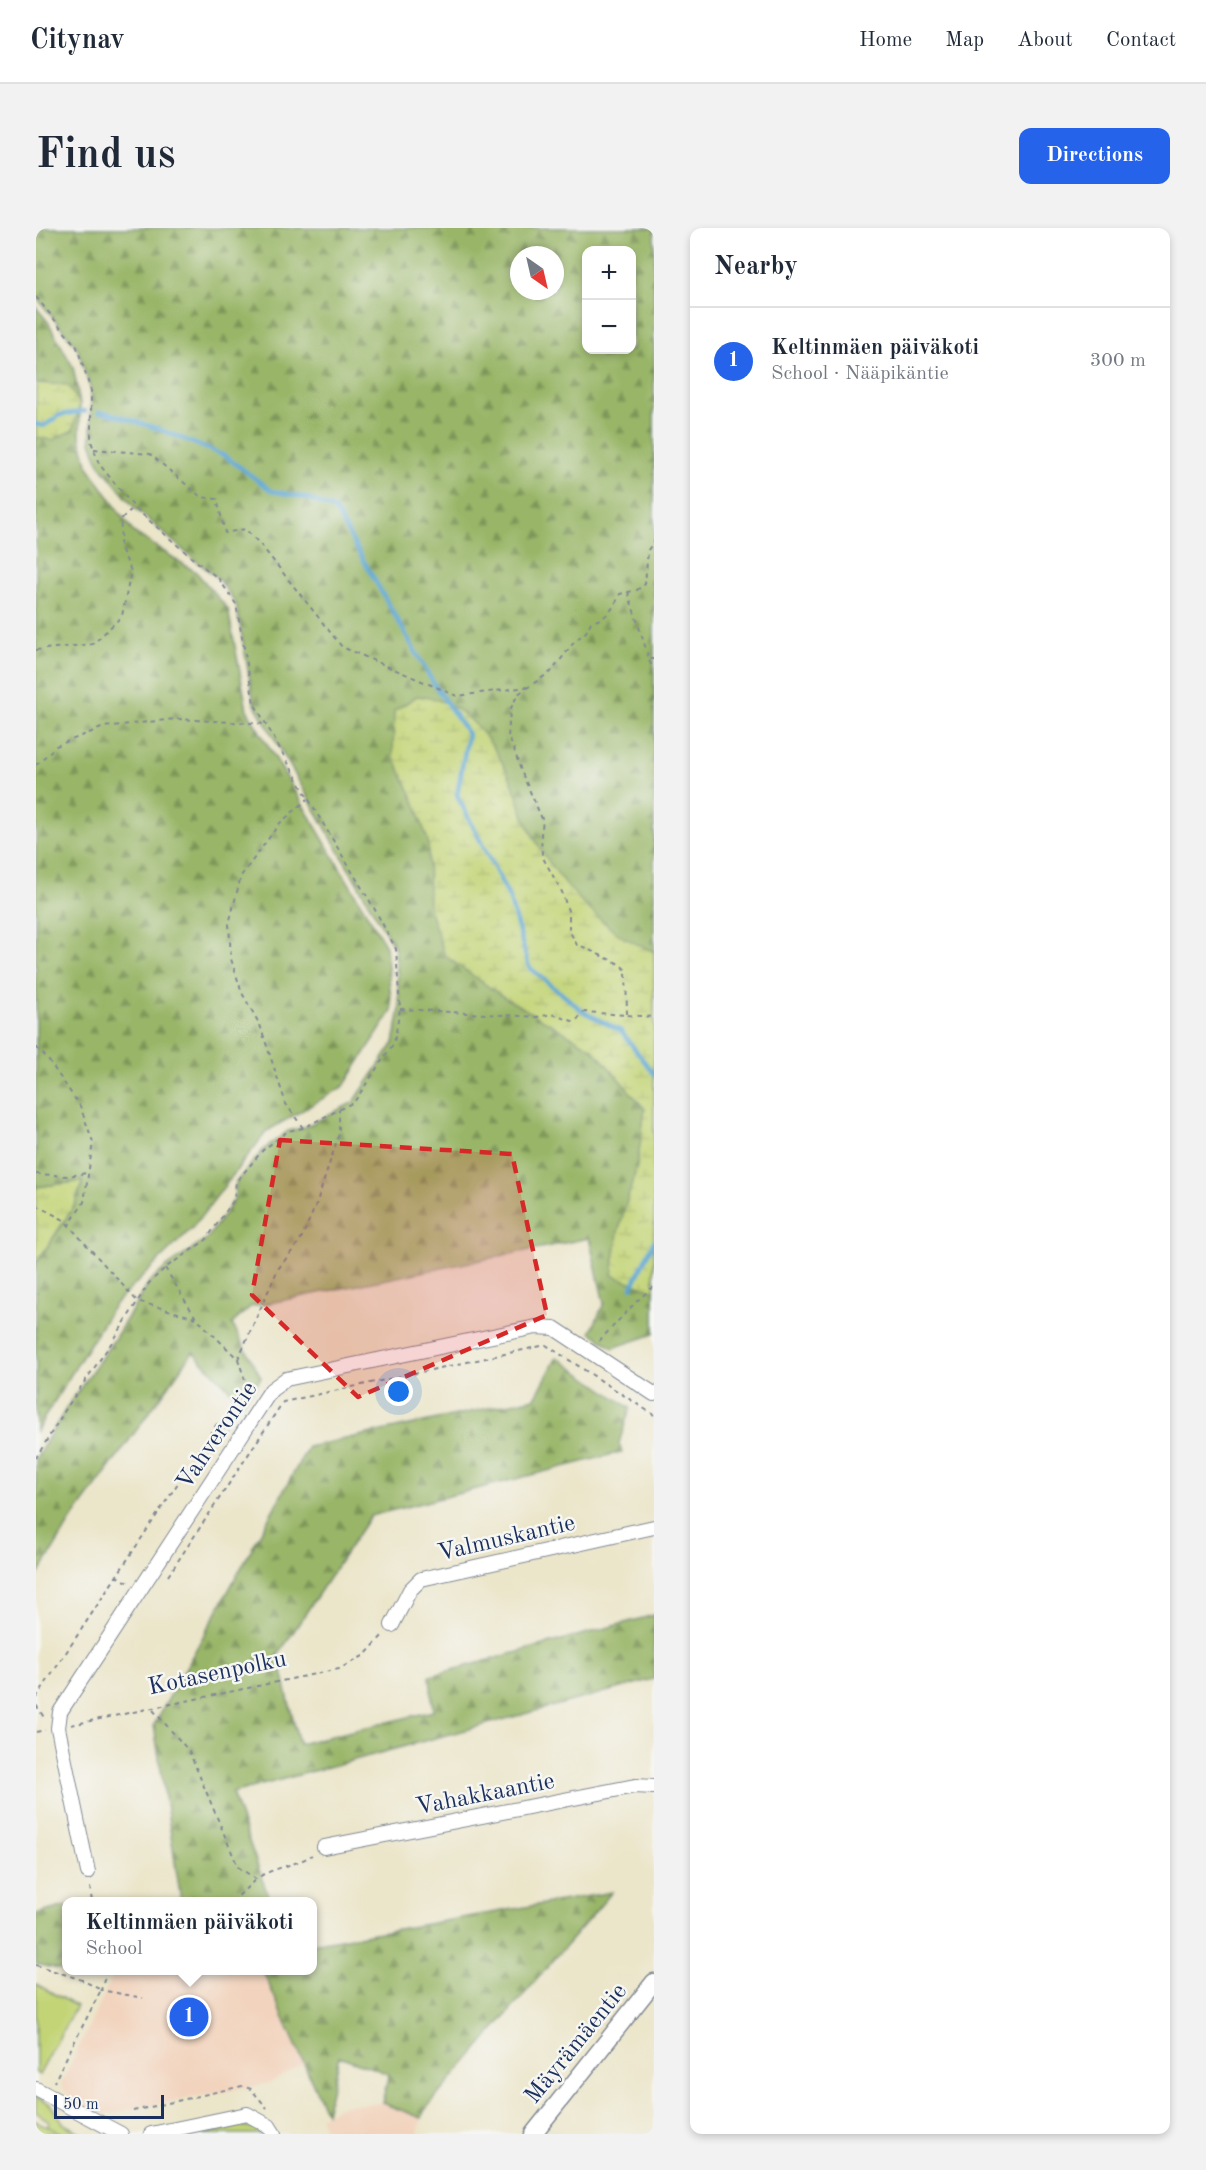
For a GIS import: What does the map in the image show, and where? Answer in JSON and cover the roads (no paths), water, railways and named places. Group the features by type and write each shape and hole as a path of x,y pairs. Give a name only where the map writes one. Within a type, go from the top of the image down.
{"street":[{"name":"Vahverontie","path":"88,1872 60,1712 278,1384 286,1379 537,1327 554,1328 654,1394"},
{"name":"Valmuskantie","path":"392,1625 410,1590 421,1579 654,1527"},
{"name":"Vahakkaantie","path":"324,1847 635,1786 654,1787"},
{"name":"Mäyrämäentie","path":"533,2134 654,1982"},
{"path":"42,2092 121,2134"},
{"path":"151,2134 247,2114 268,2126 274,2134"}],"waterway":[{"path":"36,424 44,426 60,415 85,411"},
{"path":"99,412 159,429 225,456 272,491 307,498 335,510 435,686 468,734 457,795 509,897 529,967 584,1012 621,1031 654,1074"},
{"path":"632,1287 654,1241"}],"place":[{"name":"Keltinmäen päiväkoti","path":"189,2017"}]}
